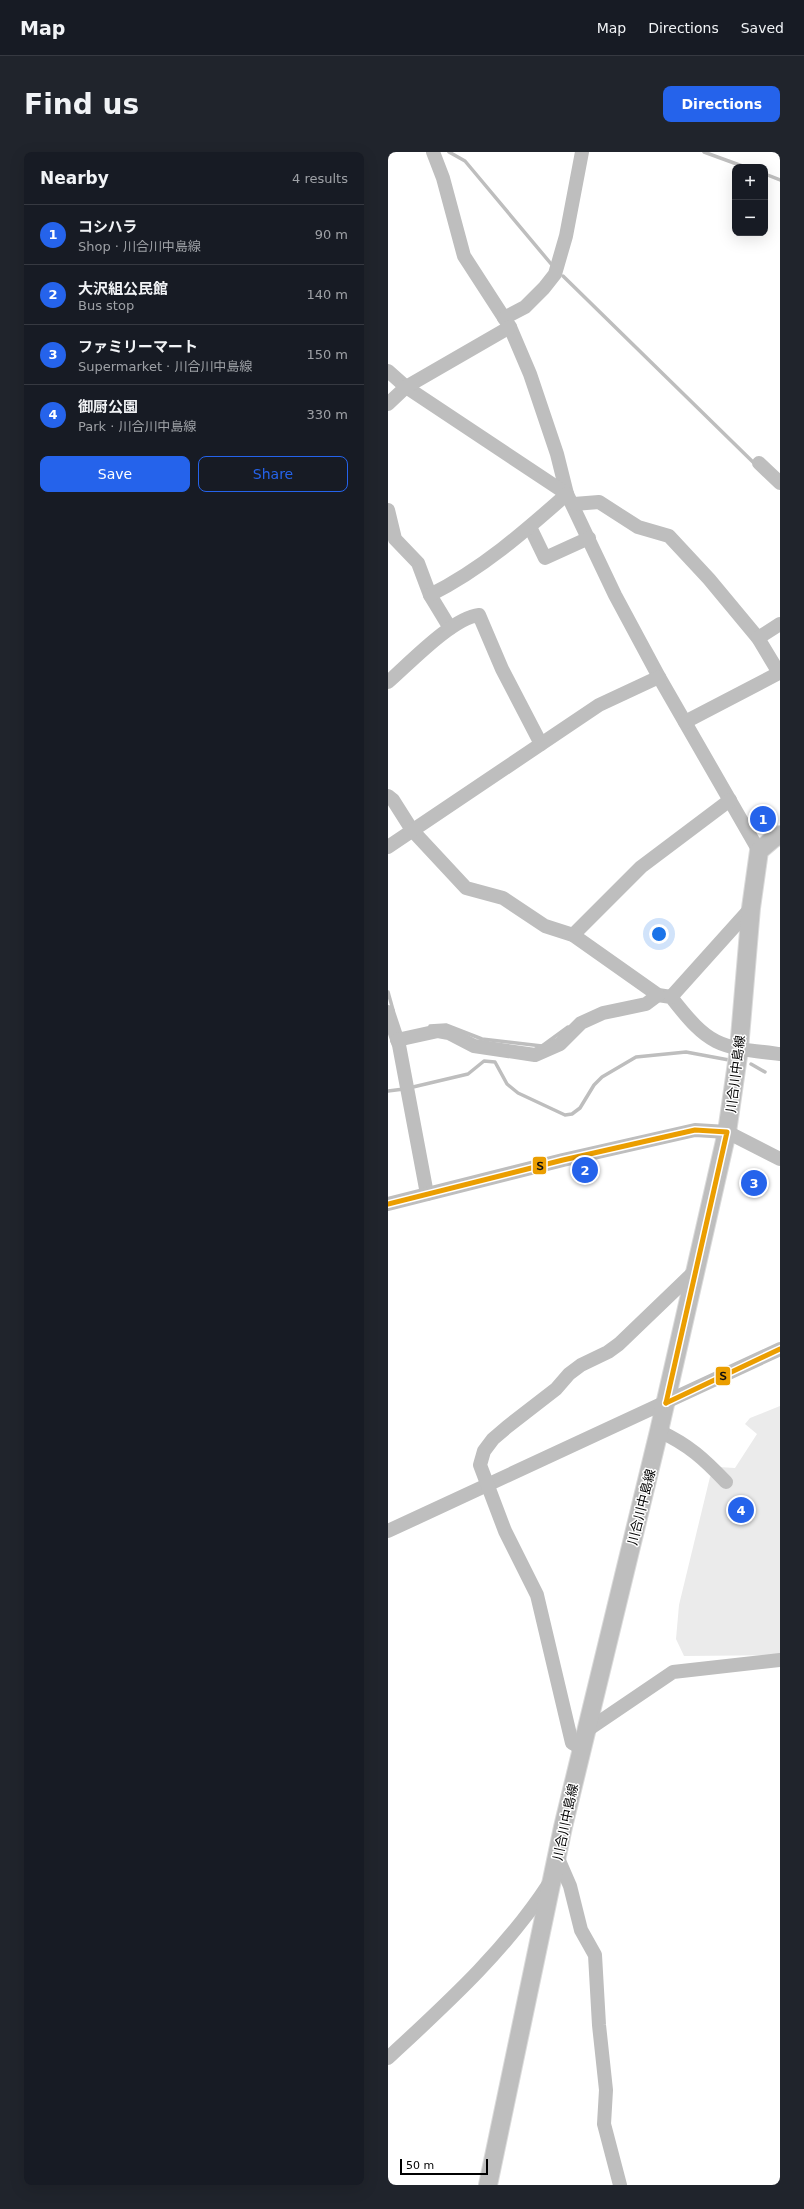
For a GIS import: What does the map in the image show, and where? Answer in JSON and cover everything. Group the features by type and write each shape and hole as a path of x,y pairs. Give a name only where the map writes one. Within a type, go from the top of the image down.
{"main road":[{"path":"759,851 778,840"},
{"name":"川合川中島線","path":"488,2185 557,1856 666,1403 727,1132 739,1049 751,908 759,851"}],"street":[{"path":"433,152 443,178 464,256 507,323 530,374 557,454 570,499 616,595 659,676 759,851"},
{"path":"388,404 406,387 507,323 544,288 555,274 566,236 582,152"},
{"path":"388,371 406,387 570,499 598,502 638,527 669,536 709,579 758,638 779,674 685,722"},
{"path":"759,463 780,483"},
{"path":"430,595 459,581 484,564 530,526 570,499"},
{"path":"388,510 392,540 418,563 430,595 450,628"},
{"path":"530,526 545,558 589,538"},
{"path":"388,682 450,628 472,616 479,615 502,669 541,744"},
{"path":"758,638 780,624"},
{"path":"388,847 599,705 659,676"},
{"path":"388,796 393,800 412,830 466,888 503,898 545,926 573,935 665,996 705,1036 718,1044 739,1049 780,1054"},
{"path":"573,935 641,867 730,800"},
{"path":"397,1040 438,1031 449,1033 474,1046 520,1054 536,1055 560,1044 581,1023 603,1013 646,1004 665,996 751,908"},
{"path":"388,1012 397,1040 427,1194"},
{"path":"388,1204 563,1160 695,1130 727,1132 780,1159"},
{"path":"695,1271 619,1344 608,1352 581,1365 569,1374 556,1389 493,1439 484,1451 480,1465 505,1531 538,1595 572,1743 584,1740 673,1672 780,1660"},
{"path":"388,1531 488,1486 780,1349"},
{"path":"659,1431 684,1443 706,1460 726,1482"},
{"path":"557,1856 570,1886 581,1930 595,1955 599,2025 606,2090 604,2124 620,2185"},
{"path":"388,2058 486,1964 515,1932 553,1878"}],"shaded area":[{"path":"780,1406 780,1655 684,1656 676,1639 679,1605 710,1477 718,1467 735,1468 757,1434 745,1424 750,1418"}],"waterway":[{"path":"449,152 465,161 552,265"},
{"path":"704,152 737,164"},
{"path":"768,175 780,180"},
{"path":"563,276 756,465"},
{"path":"388,992 393,1010"},
{"path":"430,1026 446,1025 482,1039 542,1046 568,1027"},
{"path":"413,1087 468,1074 484,1061 495,1062 507,1084 518,1093 565,1115 572,1114 580,1108 594,1085 602,1077 636,1057 686,1052 729,1060"},
{"path":"751,1064 765,1072"},
{"path":"388,1091 404,1089"}],"transit line":[{"name":"Ｓ","path":"388,1204 563,1160 695,1130 727,1132 666,1403"},
{"name":"Ｓ","path":"666,1403 780,1349"}],"place":[{"name":"コシハラ","path":"763,819"},
{"name":"大沢組公民館","path":"585,1170"},
{"name":"ファミリーマート","path":"754,1183"},
{"name":"御厨公園","path":"741,1510"}]}
